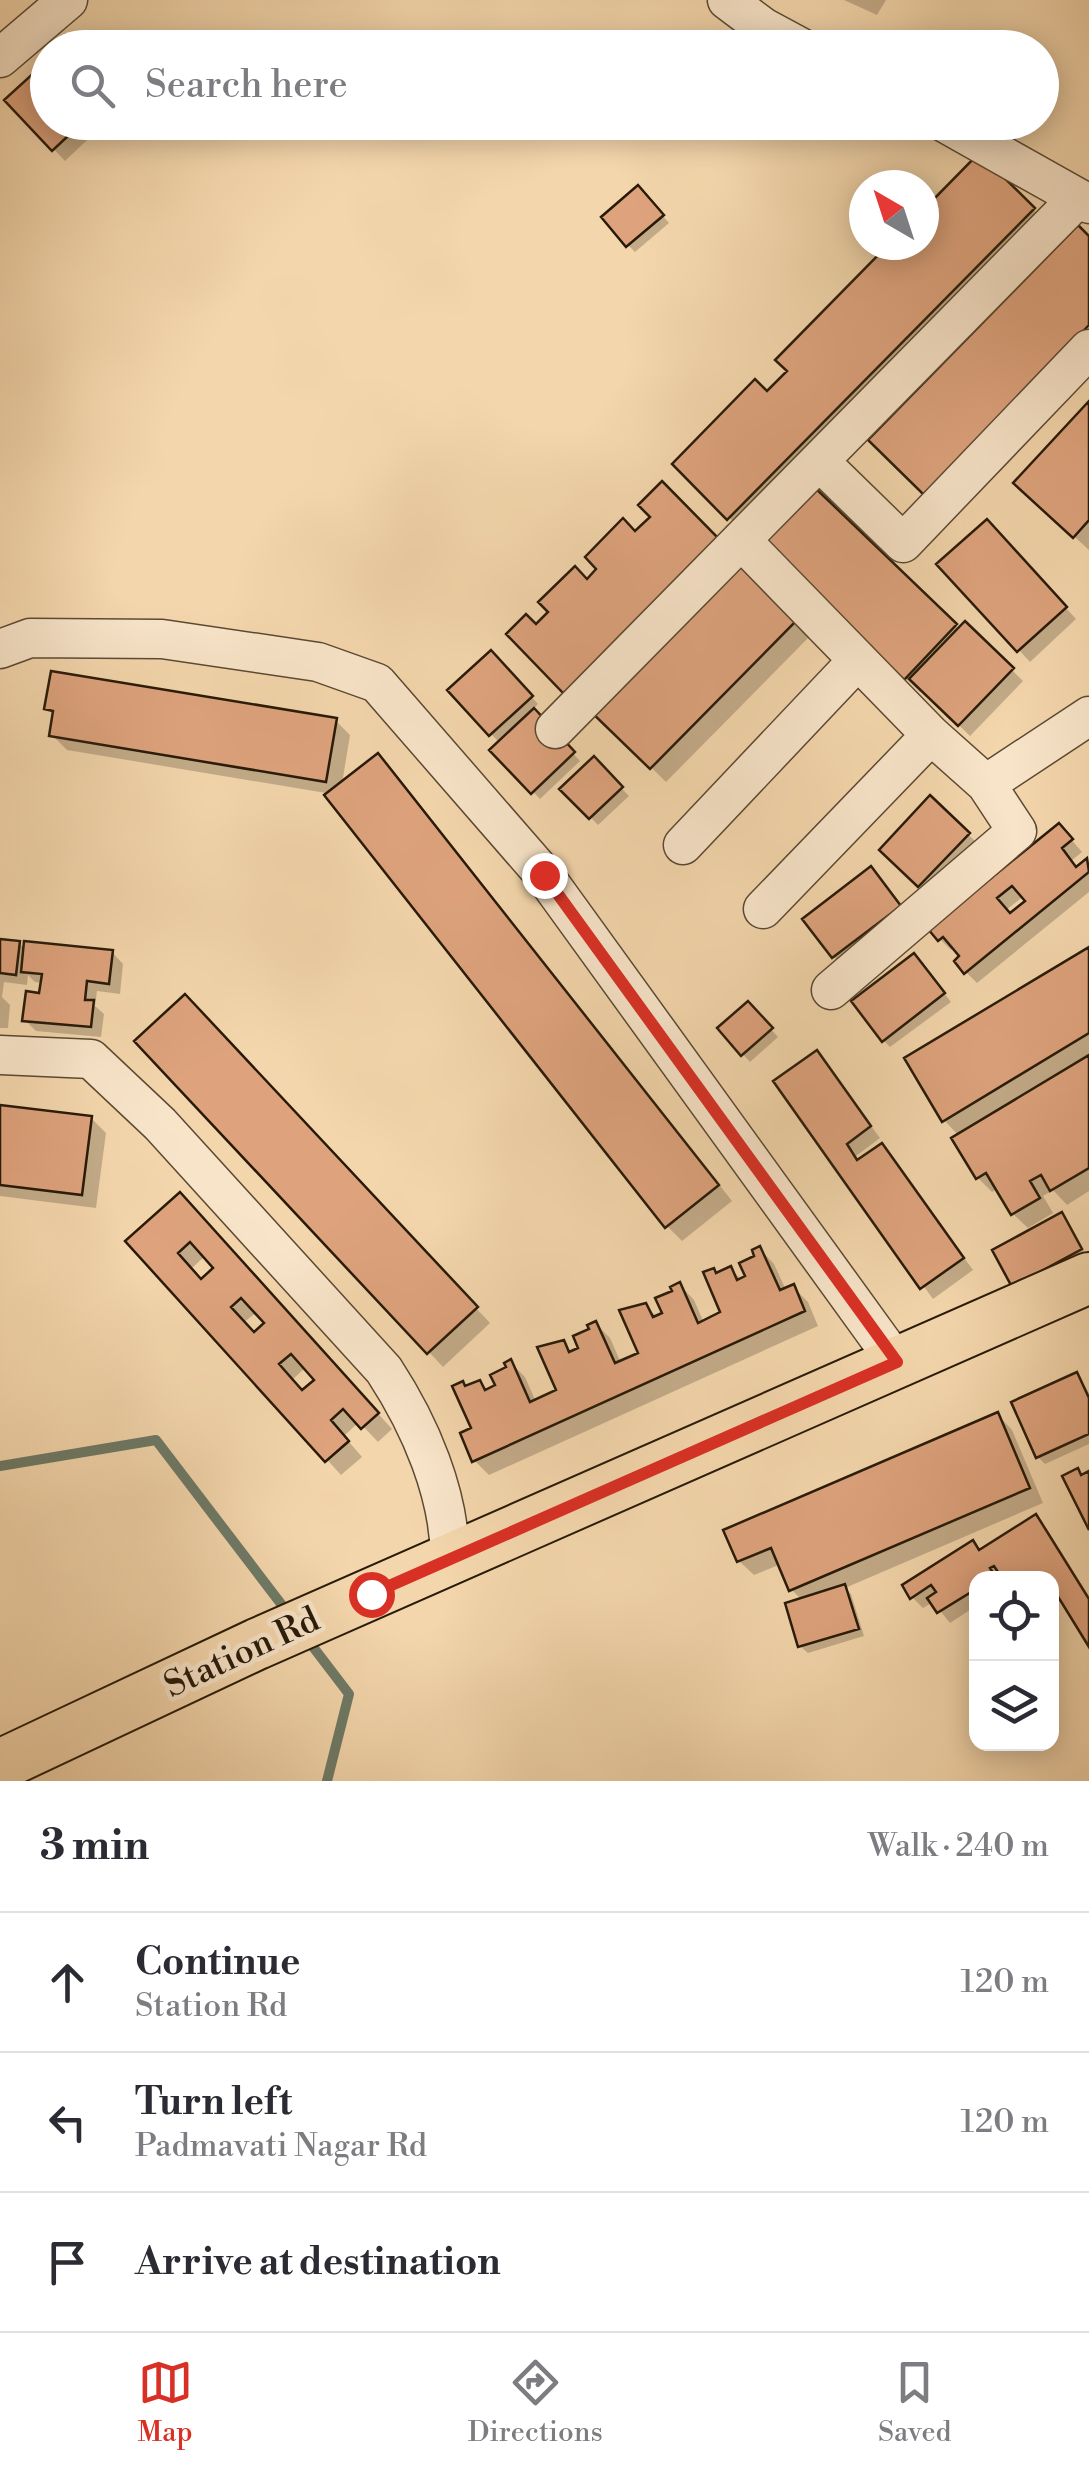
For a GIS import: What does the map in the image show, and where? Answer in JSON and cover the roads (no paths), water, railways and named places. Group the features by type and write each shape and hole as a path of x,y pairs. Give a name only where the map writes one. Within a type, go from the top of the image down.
{"main road":[{"name":"Station Rd","path":"0,1765 257,1644 1089,1278"}],"street":[{"path":"33,30 68,0"},
{"path":"727,0 769,30"},
{"path":"0,58 30,32"},
{"path":"555,728 1084,201 975,140"},
{"path":"820,461 903,544 1089,349"},
{"path":"741,540 932,735 986,784 1017,831 830,990"},
{"path":"0,650 30,638 162,639 318,662 377,683 544,875 897,1362"},
{"path":"683,845 858,660"},
{"path":"986,784 1089,716"},
{"path":"763,909 932,735"},
{"path":"0,1055 91,1060 160,1124 384,1370 410,1410 450,1523 450,1560"}],"waterway":[{"path":"0,1466 156,1440 288,1613"},
{"path":"307,1639 349,1694 327,1781"}]}
